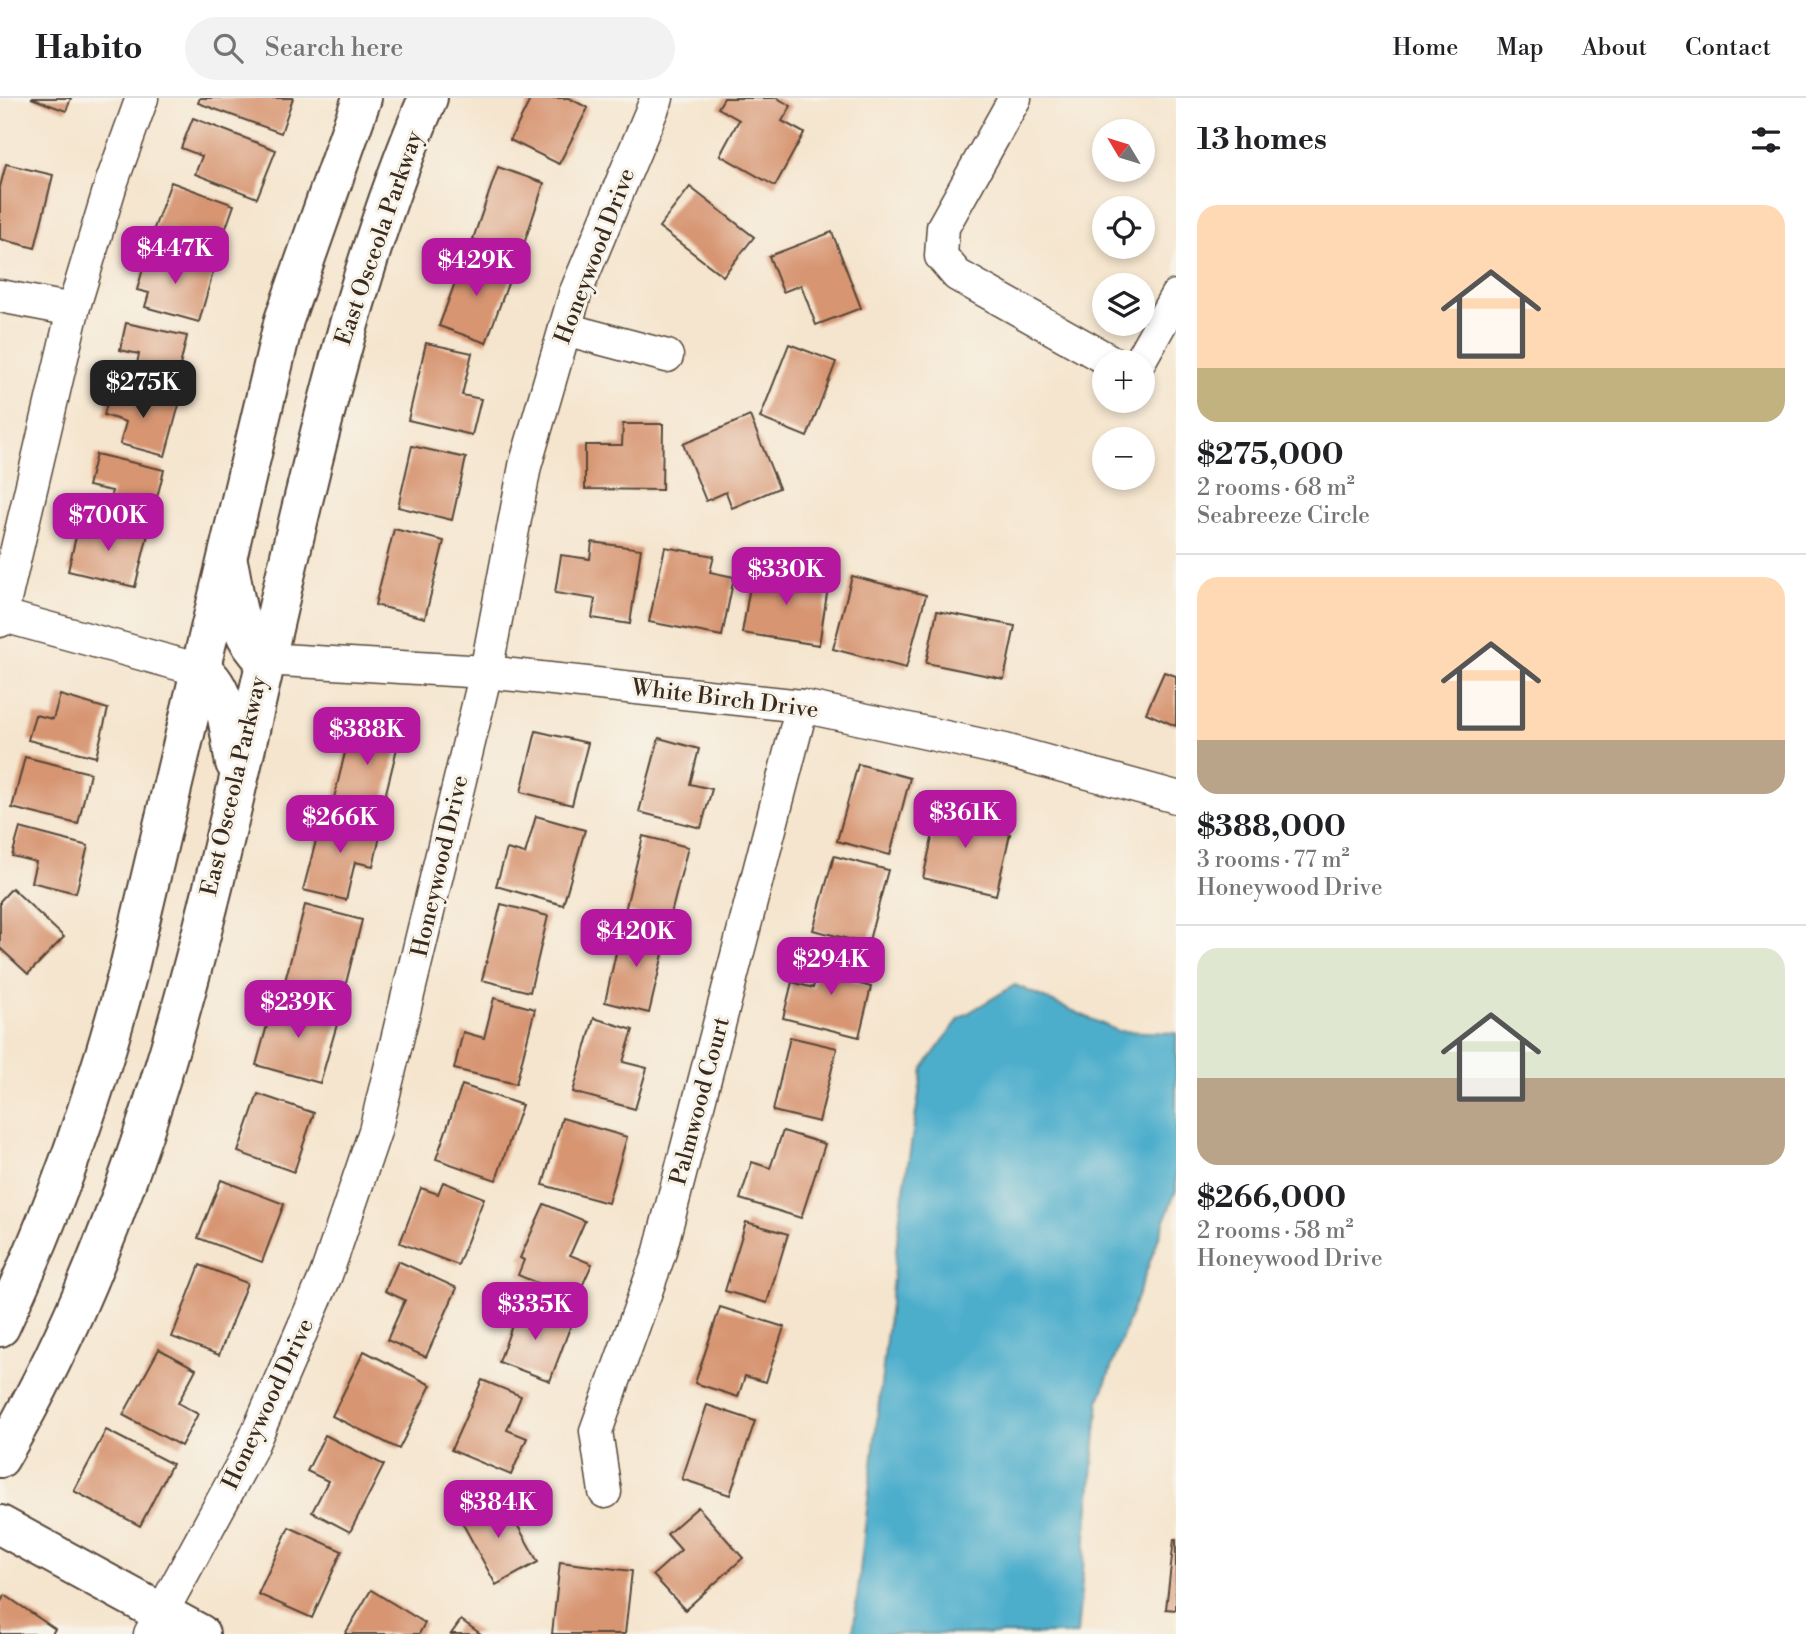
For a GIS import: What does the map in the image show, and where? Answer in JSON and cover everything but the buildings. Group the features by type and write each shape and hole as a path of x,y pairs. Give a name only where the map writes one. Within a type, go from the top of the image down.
{"main road":[{"path":"0,1328 52,1209 102,1068 128,972 284,320 362,98"},
{"name":"East Osceola Parkway","path":"0,1458 88,1281 147,1129 173,1039 238,779 264,659 339,355 408,145 428,98"},
{"path":"226,554 242,628 250,647 264,659"},
{"path":"200,670 209,675 221,697 238,779"},
{"path":"0,1525 157,1623 200,1634"}],"street":[{"path":"142,98 111,184 73,310 0,617 200,670"},
{"name":"Honeywood Drive","path":"157,1623 250,1450 326,1275 375,1132 486,672 525,466 575,294 657,98"},
{"path":"1015,98 943,227 941,256 957,275 1092,351"},
{"path":"0,296 73,310"},
{"path":"1146,350 1176,296"},
{"path":"565,329 667,356"},
{"name":"White Birch Drive","path":"264,659 486,672 802,706 1005,750 1176,797"},
{"name":"Palmwood Court","path":"605,1492 596,1430 660,1255 802,706"}],"water":[{"path":"1015,985 1118,1031 1176,1033 1176,1190 1099,1401 1077,1634 853,1634 900,1215 923,1068 960,1018"}]}
